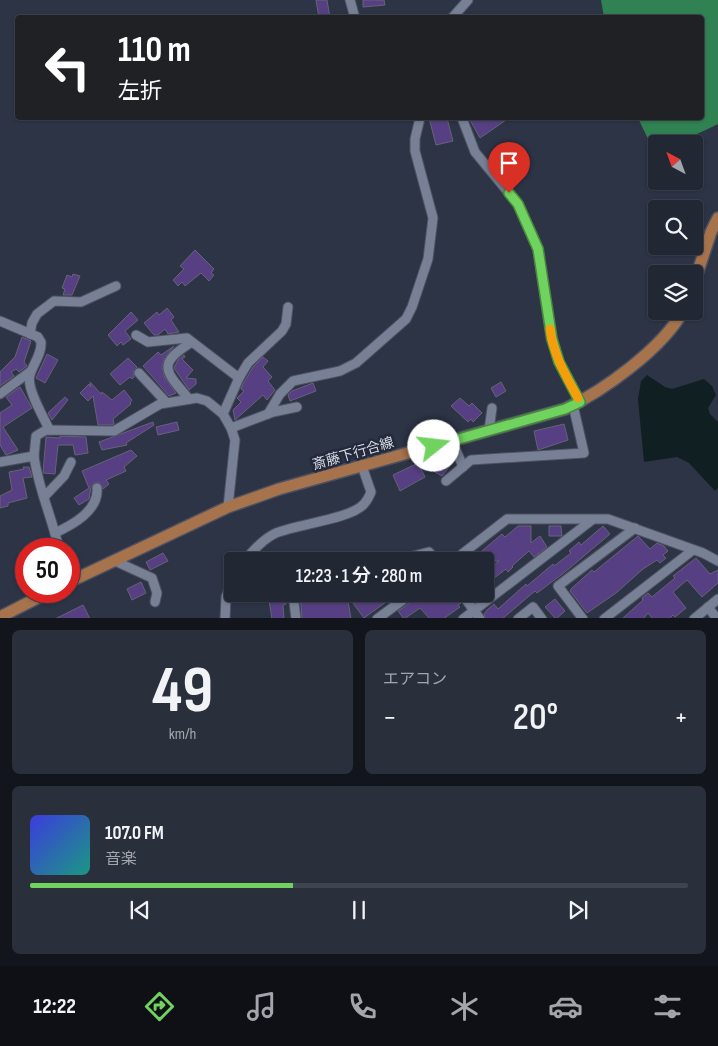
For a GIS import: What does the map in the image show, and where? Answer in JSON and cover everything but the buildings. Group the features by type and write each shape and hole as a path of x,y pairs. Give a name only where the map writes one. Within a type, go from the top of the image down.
{"main road":[{"path":"700,265 711,232 718,218"},
{"name":"斎藤下行合線","path":"80,577 228,507 278,489 576,404 602,389 639,360 677,320"},
{"path":"0,617 27,603"}],"street":[{"path":"350,0 354,15"},
{"path":"455,15 468,0"},
{"path":"268,414 280,394 293,381 340,371 356,363 406,319 412,307 428,259 433,218 415,151 415,139 420,120"},
{"path":"446,481 471,460 584,453 576,404 552,339 538,249 518,204 475,152 463,120"},
{"path":"30,334 32,323 37,314 54,301 81,302 116,286"},
{"path":"223,414 248,363 282,331 286,324 288,307"},
{"path":"0,322 38,338 42,344 29,380 49,429"},
{"path":"136,335 148,342 187,338 239,378"},
{"path":"188,399 168,373 168,366 170,359 178,350 192,342"},
{"path":"0,394 31,371"},
{"path":"139,373 166,402"},
{"path":"56,538 37,478 34,456 36,436 40,432 49,429 114,430 143,412 166,402 197,398 207,401 223,414 235,440 228,507"},
{"path":"231,428 268,414 297,406"},
{"path":"489,430 492,408"},
{"path":"452,440 463,467"},
{"path":"1,461 34,456"},
{"path":"44,497 64,476 71,462"},
{"path":"253,552 264,540 275,534 349,514 362,506 371,492 362,466"},
{"path":"55,533 72,526 86,513 96,500 98,488"},
{"path":"465,552 507,519 608,519 718,561"},
{"path":"463,618 592,520"},
{"path":"583,618 558,586 635,528"},
{"path":"604,618 693,550"},
{"path":"115,560 152,578 157,593 155,602"},
{"path":"694,618 718,599"},
{"path":"225,618 226,602"},
{"path":"294,602 296,618"},
{"path":"377,618 400,602"},
{"path":"468,602 480,618"},
{"path":"518,618 533,607 542,618"},
{"path":"708,607 717,618"}],"green space":[{"path":"601,0 718,0 718,124 695,135 648,135 648,139 639,120 704,120 704,15 604,15"}],"shaded area":[{"path":"647,375 665,387 672,389 704,379 712,386 716,395 708,408 710,414 718,422 718,488 715,491 689,463 677,457 644,462 638,399 641,381"}],"slow traffic":[{"path":"550,329 559,362 578,398"}],"route":[{"path":"434,446 565,409 580,402 559,362 552,339 538,249 518,204 509,193"}]}
